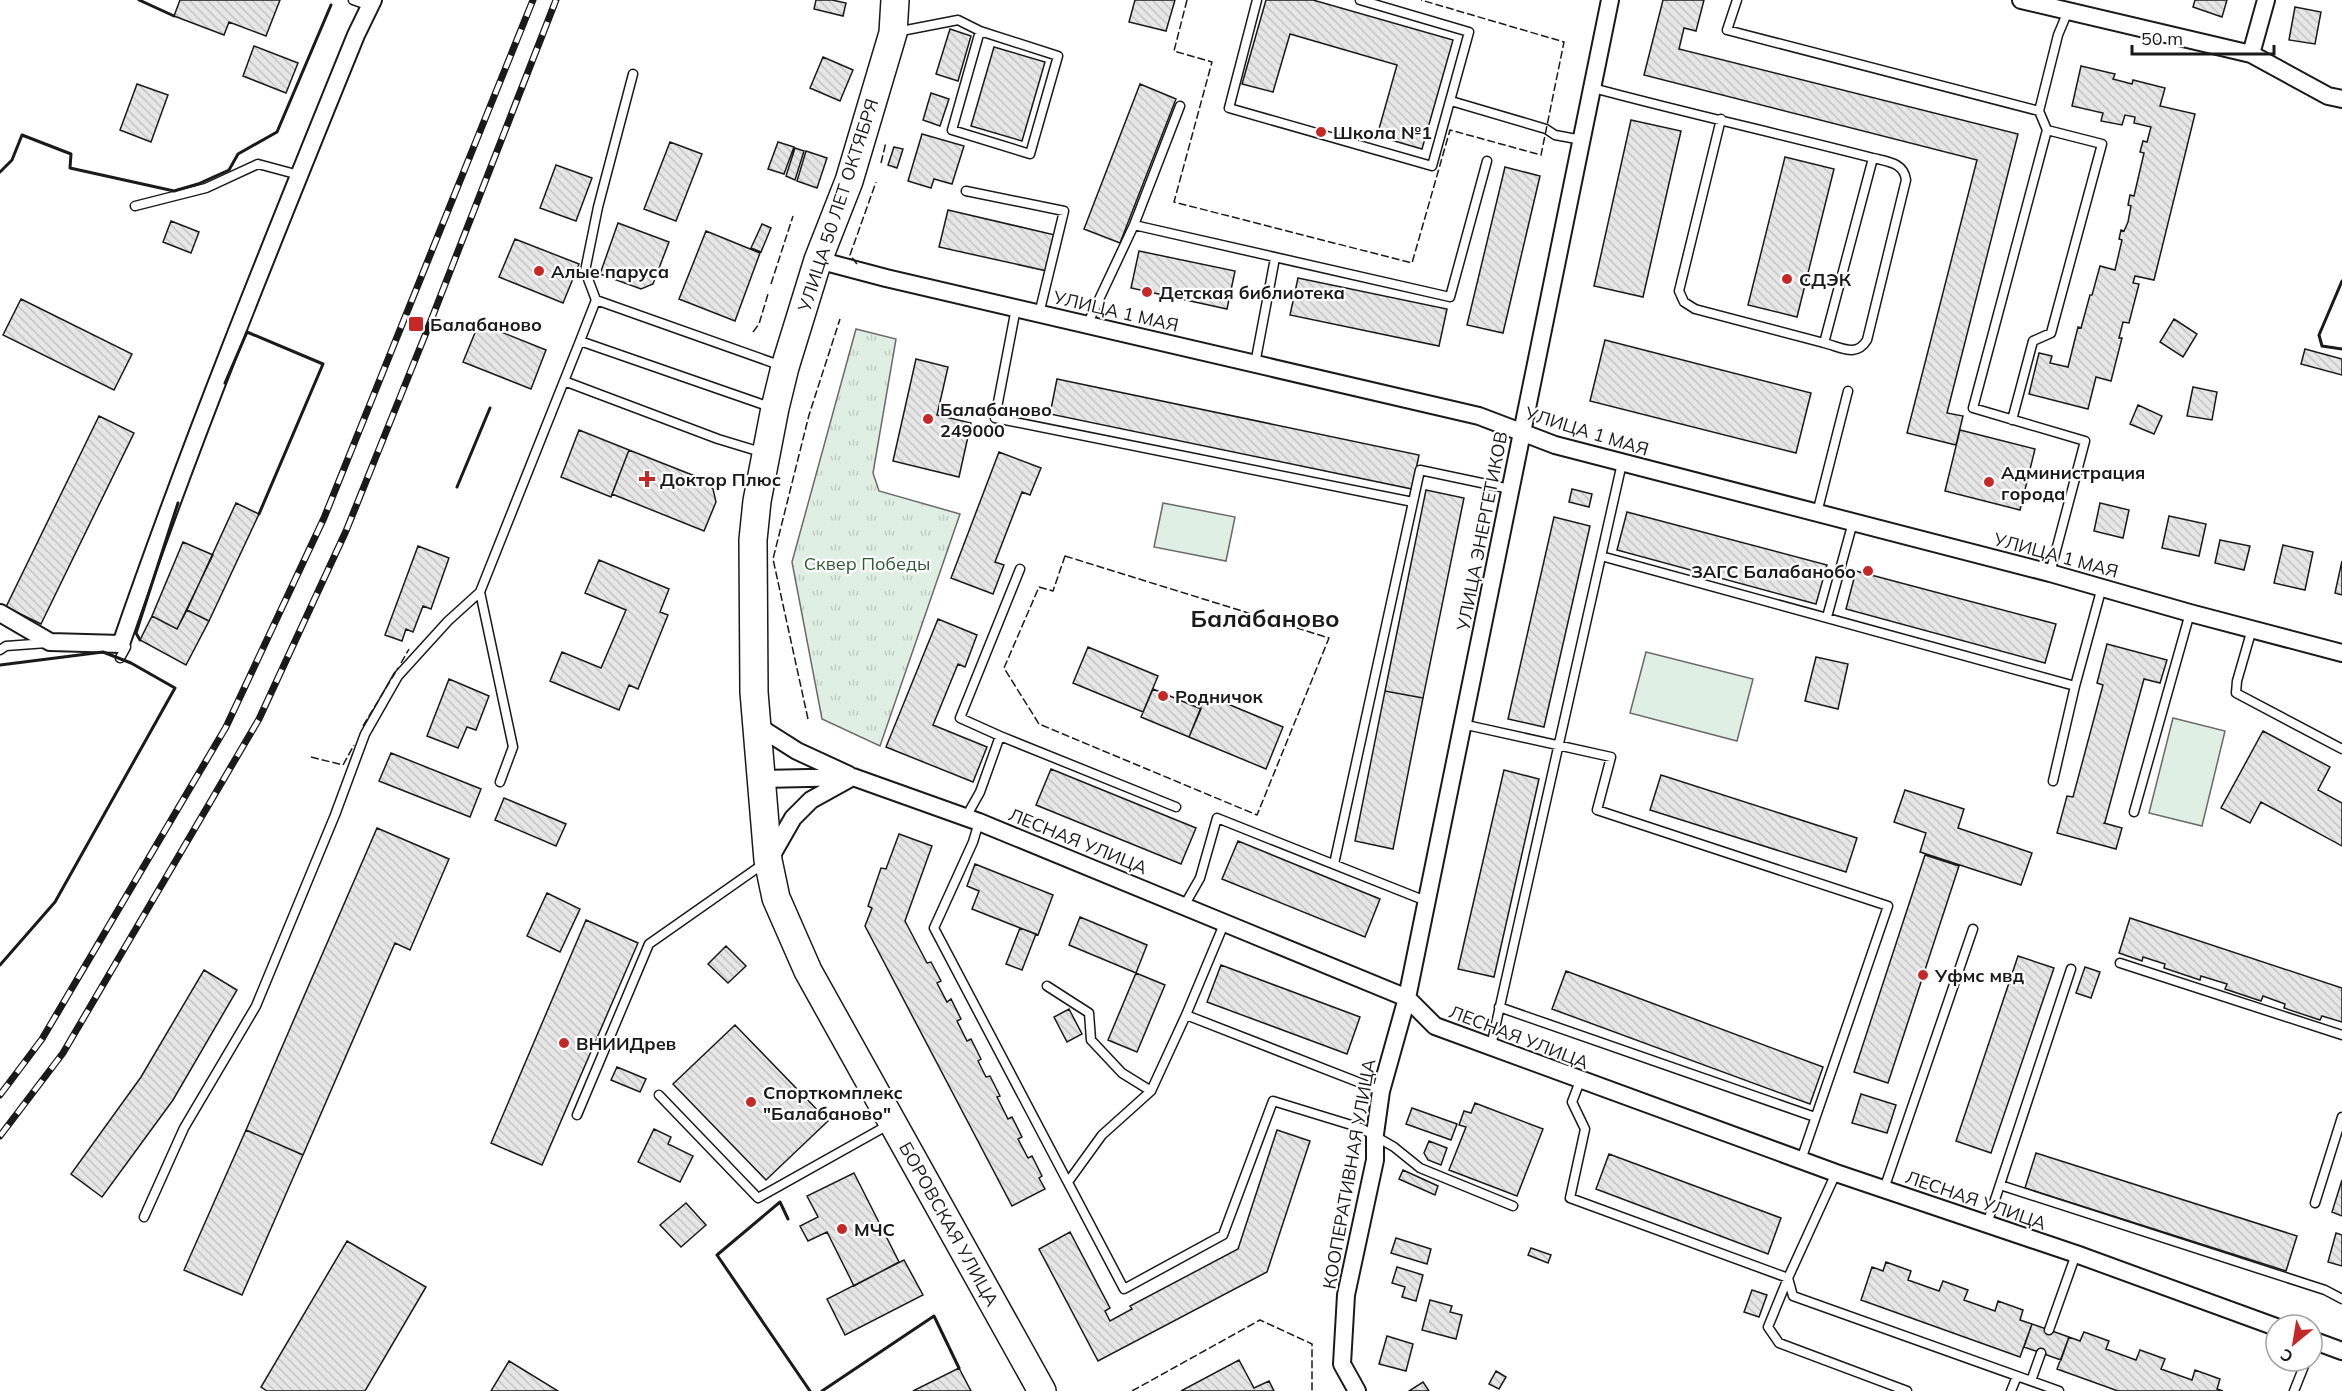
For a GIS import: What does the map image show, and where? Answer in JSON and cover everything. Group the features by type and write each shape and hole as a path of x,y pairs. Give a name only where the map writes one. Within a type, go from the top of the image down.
{"main road":[{"name":"УЛИЦА 50 ЛЕТ ОКТЯБРЯ","path":"756,725 753,540 765,454 785,367 818,260 849,181 893,33 895,0"},
{"name":"БОРОВСКАЯ УЛИЦА","path":"756,725 768,860 776,898 808,971 1042,1391"}],"street":[{"name":"УЛИЦА ЭНЕРГЕТИКОВ","path":"1407,998 1610,0"},
{"path":"2021,0 2251,54 2328,96 2342,99"},
{"path":"2251,54 2266,0"},
{"path":"0,612 50,642 121,651 168,508 299,175 371,3"},
{"name":"УЛИЦА 1 МАЯ","path":"818,260 886,279 1479,416 1555,445 2050,573 2342,654"},
{"path":"756,725 797,750 853,777"},
{"path":"768,860 793,818 811,801 853,777"},
{"name":"ЛЕСНАЯ УЛИЦА","path":"761,779 853,777 972,820 1407,998 1435,1026 1836,1173 2076,1254 2264,1323"},
{"name":"КООПЕРАТИВНАЯ УЛИЦА","path":"1357,1391 1342,1364 1346,1296 1375,1160 1374,1134 1381,1091 1407,998"},
{"path":"2324,1345 2342,1351"}],"lane":[{"path":"353,0 371,3"},
{"path":"1257,0 1229,108 1432,166 1469,32 1360,0"},
{"path":"1737,0 1727,30 2039,111"},
{"path":"2050,573 2085,441 1973,408 2047,130 2039,111 2058,35 2068,11"},
{"path":"893,33 958,20 980,31 1058,56 1030,154 952,130 980,31"},
{"path":"144,1217 184,1128 256,1006 335,815 365,734 398,676 448,621 480,592 596,300 585,271 598,207 633,74"},
{"path":"1593,88 1720,119 1900,166 1905,172 1906,180 1867,340 1862,349 1857,351 1695,309 1684,302 1679,291 1720,119"},
{"path":"1451,101 1546,129 1555,135 1581,140"},
{"path":"1087,325 1134,225 1180,106"},
{"path":"2012,420 2033,341 2051,333 2102,144 2047,130"},
{"path":"1824,343 1873,158"},
{"path":"1134,225 1450,297 1487,161"},
{"path":"135,206 206,188 258,164 299,175"},
{"path":"966,191 1064,211 1038,314"},
{"path":"1255,364 1275,258"},
{"path":"596,300 785,367"},
{"path":"1016,308 996,418 1413,502"},
{"path":"580,341 775,408"},
{"path":"564,381 718,439 765,454"},
{"path":"1817,513 1848,391"},
{"path":"1491,1046 1622,462"},
{"path":"1334,864 1420,470 1510,489"},
{"path":"1827,617 1854,522"},
{"path":"1601,556 2075,686"},
{"path":"1020,569 960,718 1176,807"},
{"path":"2053,782 2075,686 2102,587"},
{"path":"480,592 513,747 500,782"},
{"path":"2134,812 2190,613"},
{"path":"2252,629 2236,693 2342,749"},
{"path":"0,650 6,646 50,642"},
{"path":"1462,724 1611,757 1597,810 1888,906 1801,1160"},
{"path":"1000,736 972,820 973,842 934,928 1124,1289 1223,1235 1273,1101 1374,1134 1420,1168 1513,1206"},
{"path":"1184,906 1200,878 1217,818 1426,901"},
{"path":"577,1115 649,944 768,860"},
{"path":"1068,1182 1102,1135 1151,1092 1224,924"},
{"path":"1884,1189 1973,929"},
{"path":"2120,963 2342,1035"},
{"path":"1987,1224 2071,969"},
{"path":"1047,986 1089,1013 1091,1040 1122,1073 1151,1092"},
{"path":"1500,1007 1815,1117"},
{"path":"1186,1015 1381,1091"},
{"path":"1580,1081 1572,1102 1585,1129 1570,1198 1788,1278"},
{"path":"659,1095 758,1198 893,1122"},
{"path":"2315,1203 2342,1117"},
{"path":"1836,1173 1768,1327 1779,1343 1907,1391"},
{"path":"2000,1185 2325,1290 2342,1299"},
{"path":"2049,1330 2076,1254"},
{"path":"1788,1278 1793,1296 2059,1391"},
{"path":"2031,1381 2041,1353"},
{"path":"2294,1391 2301,1373"},
{"path":"2011,1391 2017,1376"}],"green space":[{"name":"Сквер Победы","path":"856,329 896,339 873,473 879,491 960,514 880,746 822,719 792,562"},
{"path":"1163,503 1235,517 1226,561 1154,547"},
{"path":"1646,652 1753,679 1737,741 1630,713"},
{"path":"2173,718 2225,731 2202,826 2149,813"}],"building":[{"path":"180,0 280,0 266,36 229,22 224,35 174,16"},
{"path":"816,0 846,3 843,16 814,9"},
{"path":"1135,0 1175,0 1166,31 1129,22"},
{"path":"1266,0 1313,0 1453,40 1422,149 1377,136 1397,65 1290,34 1273,92 1242,84"},
{"path":"1663,0 1704,0 1696,31 1684,28 1679,49 2018,134 1947,413 1963,416 1956,445 1907,433 1977,160 1644,75"},
{"path":"2195,0 2227,0 2222,17 2193,7"},
{"path":"2295,7 2321,12 2315,44 2289,40"},
{"path":"950,29 971,36 958,81 936,74"},
{"path":"254,46 298,63 286,93 243,76"},
{"path":"994,47 1045,62 1022,141 971,126"},
{"path":"823,57 853,70 840,101 810,88"},
{"path":"2081,66 2115,74 2113,79 2132,84 2133,80 2165,88 2160,106 2195,114 2154,280 2135,276 2133,283 2139,284 2129,323 2123,322 2119,338 2122,338 2111,381 2096,377 2088,409 2029,394 2039,353 2052,356 2050,363 2068,367 2078,327 2081,328 2100,266 2115,270 2122,240 2119,239 2121,230 2124,231 2128,222 2131,206 2128,205 2130,195 2134,196 2144,153 2140,152 2143,141 2147,142 2151,127 2134,123 2135,117 2125,115 2122,125 2101,121 2103,113 2072,106"},
{"path":"137,84 168,95 151,142 120,130"},
{"path":"1140,84 1176,99 1120,243 1084,229"},
{"path":"931,93 949,99 940,126 923,120"},
{"path":"1631,120 1681,131 1643,297 1594,286"},
{"path":"922,134 964,146 952,184 934,179 931,188 908,181"},
{"path":"670,142 702,154 676,221 644,209"},
{"path":"778,142 794,147 784,174 768,169"},
{"path":"894,147 903,149 897,168 888,165"},
{"path":"795,148 804,151 795,180 786,176"},
{"path":"806,151 827,158 817,188 797,181"},
{"path":"1785,157 1834,169 1797,317 1748,305"},
{"path":"556,165 592,178 576,221 540,208"},
{"path":"1505,167 1540,176 1503,333 1467,325"},
{"path":"948,210 1055,235 1047,271 939,247"},
{"path":"171,221 199,232 191,253 163,242"},
{"path":"618,223 669,242 653,284 641,289 600,274"},
{"path":"762,224 771,228 761,252 751,248"},
{"path":"706,231 760,253 735,321 679,299"},
{"name":"Алые паруса","path":"515,239 579,264 563,303 499,277"},
{"path":"1139,251 1235,271 1227,309 1131,288"},
{"path":"1298,278 1447,309 1439,346 1290,315"},
{"path":"21,299 132,354 114,390 3,335"},
{"path":"2174,319 2197,334 2183,357 2160,342"},
{"name":"Балабаново","path":"479,323 546,350 531,389 463,362"},
{"path":"1605,340 1811,393 1796,453 1590,401"},
{"path":"2305,349 2342,359 2342,375 2301,364"},
{"name":"Балабаново 249000","path":"916,359 948,367 937,415 971,423 959,477 893,461"},
{"path":"1057,379 1419,455 1412,489 1050,414"},
{"path":"2193,387 2217,392 2212,420 2187,416"},
{"path":"2138,405 2162,416 2154,434 2130,424"},
{"path":"99,416 134,433 41,624 6,607"},
{"path":"579,430 629,450 611,497 561,477"},
{"path":"1960,430 2035,449 2020,510 1945,491"},
{"path":"629,450 705,480 713,489 716,502 704,531 612,494"},
{"path":"999,452 1041,468 1030,495 1022,492 995,562 1004,565 993,594 951,578"},
{"path":"1572,489 1592,494 1589,507 1569,502"},
{"path":"1426,490 1464,498 1423,698 1385,691"},
{"path":"236,503 259,514 209,621 187,610"},
{"path":"2100,503 2129,510 2123,538 2094,531"},
{"path":"1627,512 1827,565 1816,604 1617,550"},
{"path":"2169,516 2206,524 2199,556 2162,548"},
{"path":"1554,517 1590,526 1544,727 1508,719"},
{"path":"2220,540 2250,546 2244,570 2215,563"},
{"path":"183,542 213,555 177,629 152,616"},
{"path":"2283,545 2313,552 2305,590 2274,583"},
{"path":"418,546 449,558 431,609 423,606 413,632 406,629 402,641 385,635"},
{"path":"599,560 669,589 660,612 668,615 638,689 629,685 619,710 550,681 562,652 601,668 626,610 585,593"},
{"path":"2342,561 2342,595 2335,593"},
{"path":"1856,571 2056,624 2045,663 1846,609"},
{"path":"187,610 209,621 186,665 140,640 152,616 177,629"},
{"path":"938,619 977,635 965,667 958,664 933,725 987,747 973,782 886,747"},
{"path":"2107,644 2167,660 2160,683 2144,679 2104,823 2122,828 2116,849 2057,833 2067,796 2073,797 2103,685 2097,683"},
{"path":"1088,647 1158,676 1143,712 1073,683"},
{"path":"1816,657 1848,664 1838,709 1805,701"},
{"path":"449,679 489,696 476,730 467,727 458,748 427,736"},
{"path":"1153,689 1201,709 1189,737 1141,717"},
{"path":"1385,691 1423,698 1393,849 1355,841"},
{"path":"1206,695 1283,727 1266,769 1189,737"},
{"path":"2263,731 2330,767 2318,790 2342,803 2342,846 2261,802 2250,823 2221,808"},
{"path":"391,753 481,789 470,817 379,781"},
{"path":"1051,769 1196,828 1181,864 1036,805"},
{"path":"1504,770 1539,779 1494,977 1458,969"},
{"path":"1661,775 1857,838 1846,872 1650,810"},
{"path":"1905,790 1964,809 1958,828 2032,853 2021,885 1920,852 1926,833 1894,822"},
{"path":"504,798 566,824 556,846 495,820"},
{"path":"377,828 449,859 410,950 395,943 303,1155 246,1130"},
{"path":"899,834 932,846 905,921 927,963 931,962 941,981 937,983 947,1002 951,999 961,1019 957,1021 967,1041 971,1039 981,1059 978,1061 986,1077 990,1076 1008,1119 1012,1117 1022,1137 1018,1139 1028,1158 1032,1156 1042,1176 1039,1178 1045,1189 1012,1206 865,926 872,908 868,906 881,868 886,869"},
{"path":"1238,841 1380,899 1365,937 1222,879"},
{"path":"1925,855 1959,866 1888,1083 1854,1072"},
{"path":"975,864 1053,895 1038,935 972,909 979,891 967,886"},
{"path":"547,893 580,909 560,952 527,936"},
{"path":"1080,917 1147,945 1136,973 1069,945"},
{"path":"2130,918 2342,988 2342,1022 2322,1016 2320,1020 2284,1008 2285,1004 2263,996 2261,1001 2225,989 2227,984 2201,976 2200,980 2164,968 2165,964 2143,957 2142,961 2119,953"},
{"name":"ВНИИДрев","path":"586,920 638,943 542,1165 491,1143"},
{"path":"1020,928 1036,934 1022,970 1006,964"},
{"path":"726,946 746,966 728,983 708,964"},
{"path":"2018,956 2054,968 1991,1153 1956,1141"},
{"path":"1221,965 1360,1017 1347,1054 1207,1002"},
{"path":"2085,967 2100,972 2091,998 2076,993"},
{"path":"204,970 237,990 173,1100 102,1197 71,1174 141,1077"},
{"path":"1566,971 1823,1067 1810,1104 1552,1009"},
{"path":"1136,973 1165,985 1137,1052 1108,1040"},
{"path":"1069,1009 1082,1034 1067,1042 1054,1017"},
{"name":"Спорткомплекс \"Балабаново\"","path":"735,1025 828,1121 766,1180 673,1084"},
{"path":"617,1067 646,1079 640,1092 611,1080"},
{"path":"1861,1094 1896,1105 1887,1133 1852,1123"},
{"path":"1475,1103 1543,1129 1517,1196 1449,1170 1466,1127 1459,1125 1464,1111 1471,1113"},
{"path":"1412,1108 1457,1124 1451,1140 1406,1124"},
{"path":"654,1129 671,1137 668,1144 693,1156 680,1182 638,1162"},
{"path":"246,1130 303,1155 242,1295 184,1270"},
{"path":"1277,1130 1310,1141 1267,1272 1098,1361 1039,1249 1070,1232 1110,1308 1105,1311 1110,1321 1132,1309 1130,1306 1238,1249"},
{"path":"1429,1141 1447,1148 1441,1165 1428,1160 1424,1153"},
{"path":"2036,1153 2297,1236 2286,1271 2025,1188"},
{"path":"1609,1154 1781,1218 1768,1254 1596,1189"},
{"path":"1403,1170 1438,1186 1435,1195 1399,1179"},
{"name":"МЧС","path":"854,1173 899,1262 854,1286 827,1232 808,1241 800,1226 818,1217 807,1196"},
{"path":"2342,1180 2342,1216 2332,1212"},
{"path":"686,1203 706,1225 681,1247 660,1225"},
{"path":"2336,1233 2342,1235 2342,1266 2328,1262"},
{"path":"1396,1238 1431,1249 1427,1264 1391,1253"},
{"path":"347,1241 426,1287 365,1391 267,1391 261,1387"},
{"path":"1531,1248 1551,1255 1548,1263 1528,1255"},
{"path":"904,1260 923,1295 845,1335 827,1299"},
{"path":"1886,1262 1911,1271 1908,1280 1939,1291 1943,1281 1968,1290 1964,1300 1995,1311 1998,1301 2023,1310 2020,1320 2032,1324 2020,1357 1861,1300 1872,1267 1883,1271"},
{"path":"1397,1267 1423,1275 1416,1301 1402,1297 1405,1287 1392,1283"},
{"path":"1752,1290 1767,1295 1759,1317 1744,1312"},
{"path":"1430,1300 1452,1306 1450,1312 1462,1315 1456,1339 1422,1330"},
{"path":"2032,1324 2069,1337 2061,1360 2024,1347"},
{"path":"2084,1332 2109,1341 2106,1349 2136,1360 2140,1350 2165,1359 2161,1369 2192,1380 2195,1370 2220,1379 2217,1389 2223,1391 2118,1391 2057,1369 2069,1337 2080,1341"},
{"path":"1387,1336 1413,1344 1406,1371 1379,1364"},
{"path":"1239,1360 1254,1388 1269,1381 1274,1391 1181,1391"},
{"path":"509,1361 558,1391 491,1391"},
{"path":"959,1368 971,1391 913,1391"},
{"path":"1496,1371 1506,1377 1499,1389 1489,1384"},
{"path":"1423,1382 1429,1391 1409,1391"}],"railway":[{"path":"0,1095 42,1039 226,727 324,518 533,0"},
{"path":"0,1136 63,1053 259,719 346,531 556,0"}],"fence":[{"path":"1187,0 1174,51 1212,62 1174,202 1412,263 1450,130 1541,155 1564,42 1421,0"},
{"path":"881,163 886,142"},
{"path":"857,264 850,255 876,182"},
{"path":"771,284 793,216"},
{"path":"753,332 759,324 768,294"},
{"path":"808,719 773,559 809,415 840,319"},
{"path":"1065,556 1329,638 1257,815 1039,724 1004,668 1039,587 1053,591 1065,556"},
{"path":"401,663 409,649"},
{"path":"363,726 398,668"},
{"path":"311,757 343,765 354,745"},
{"path":"1132,1391 1260,1320 1312,1344 1312,1391"}],"wall":[{"path":"139,0 174,16"},
{"path":"0,172 12,160 22,135 71,154 70,168 174,191 198,184 229,170 238,154 277,132 331,5"},
{"path":"2342,281 2319,335 2322,346 2342,349"},
{"path":"225,383 247,332 323,364 259,514"},
{"path":"457,487 490,408"},
{"path":"140,640 136,633 178,503"},
{"path":"0,665 103,652 131,663 175,688 55,902 0,965"},
{"path":"788,1219 780,1202 717,1255 810,1391"},
{"path":"822,1391 934,1316 959,1368"}],"place":[{"name":"Школа №1","path":"1321,132"},
{"name":"Алые паруса","path":"539,271"},
{"name":"СДЭК","path":"1787,279"},
{"name":"Детская библиотека","path":"1147,292"},
{"name":"Балабаново","path":"416,324"},
{"name":"Балабаново 249000","path":"928,419"},
{"name":"Доктор Плюс","path":"647,479"},
{"name":"Администрация города","path":"1989,482"},
{"name":"ЗАГС Балабанобо","path":"1868,571"},
{"name":"Родничок","path":"1163,696"},
{"name":"Уфмс мвд","path":"1923,975"},
{"name":"ВНИИДрев","path":"564,1043"},
{"name":"Спорткомплекс \"Балабаново\"","path":"751,1102"},
{"name":"МЧС","path":"842,1229"}],"district":[{"name":"Балабаново","path":"1265,618"}]}
